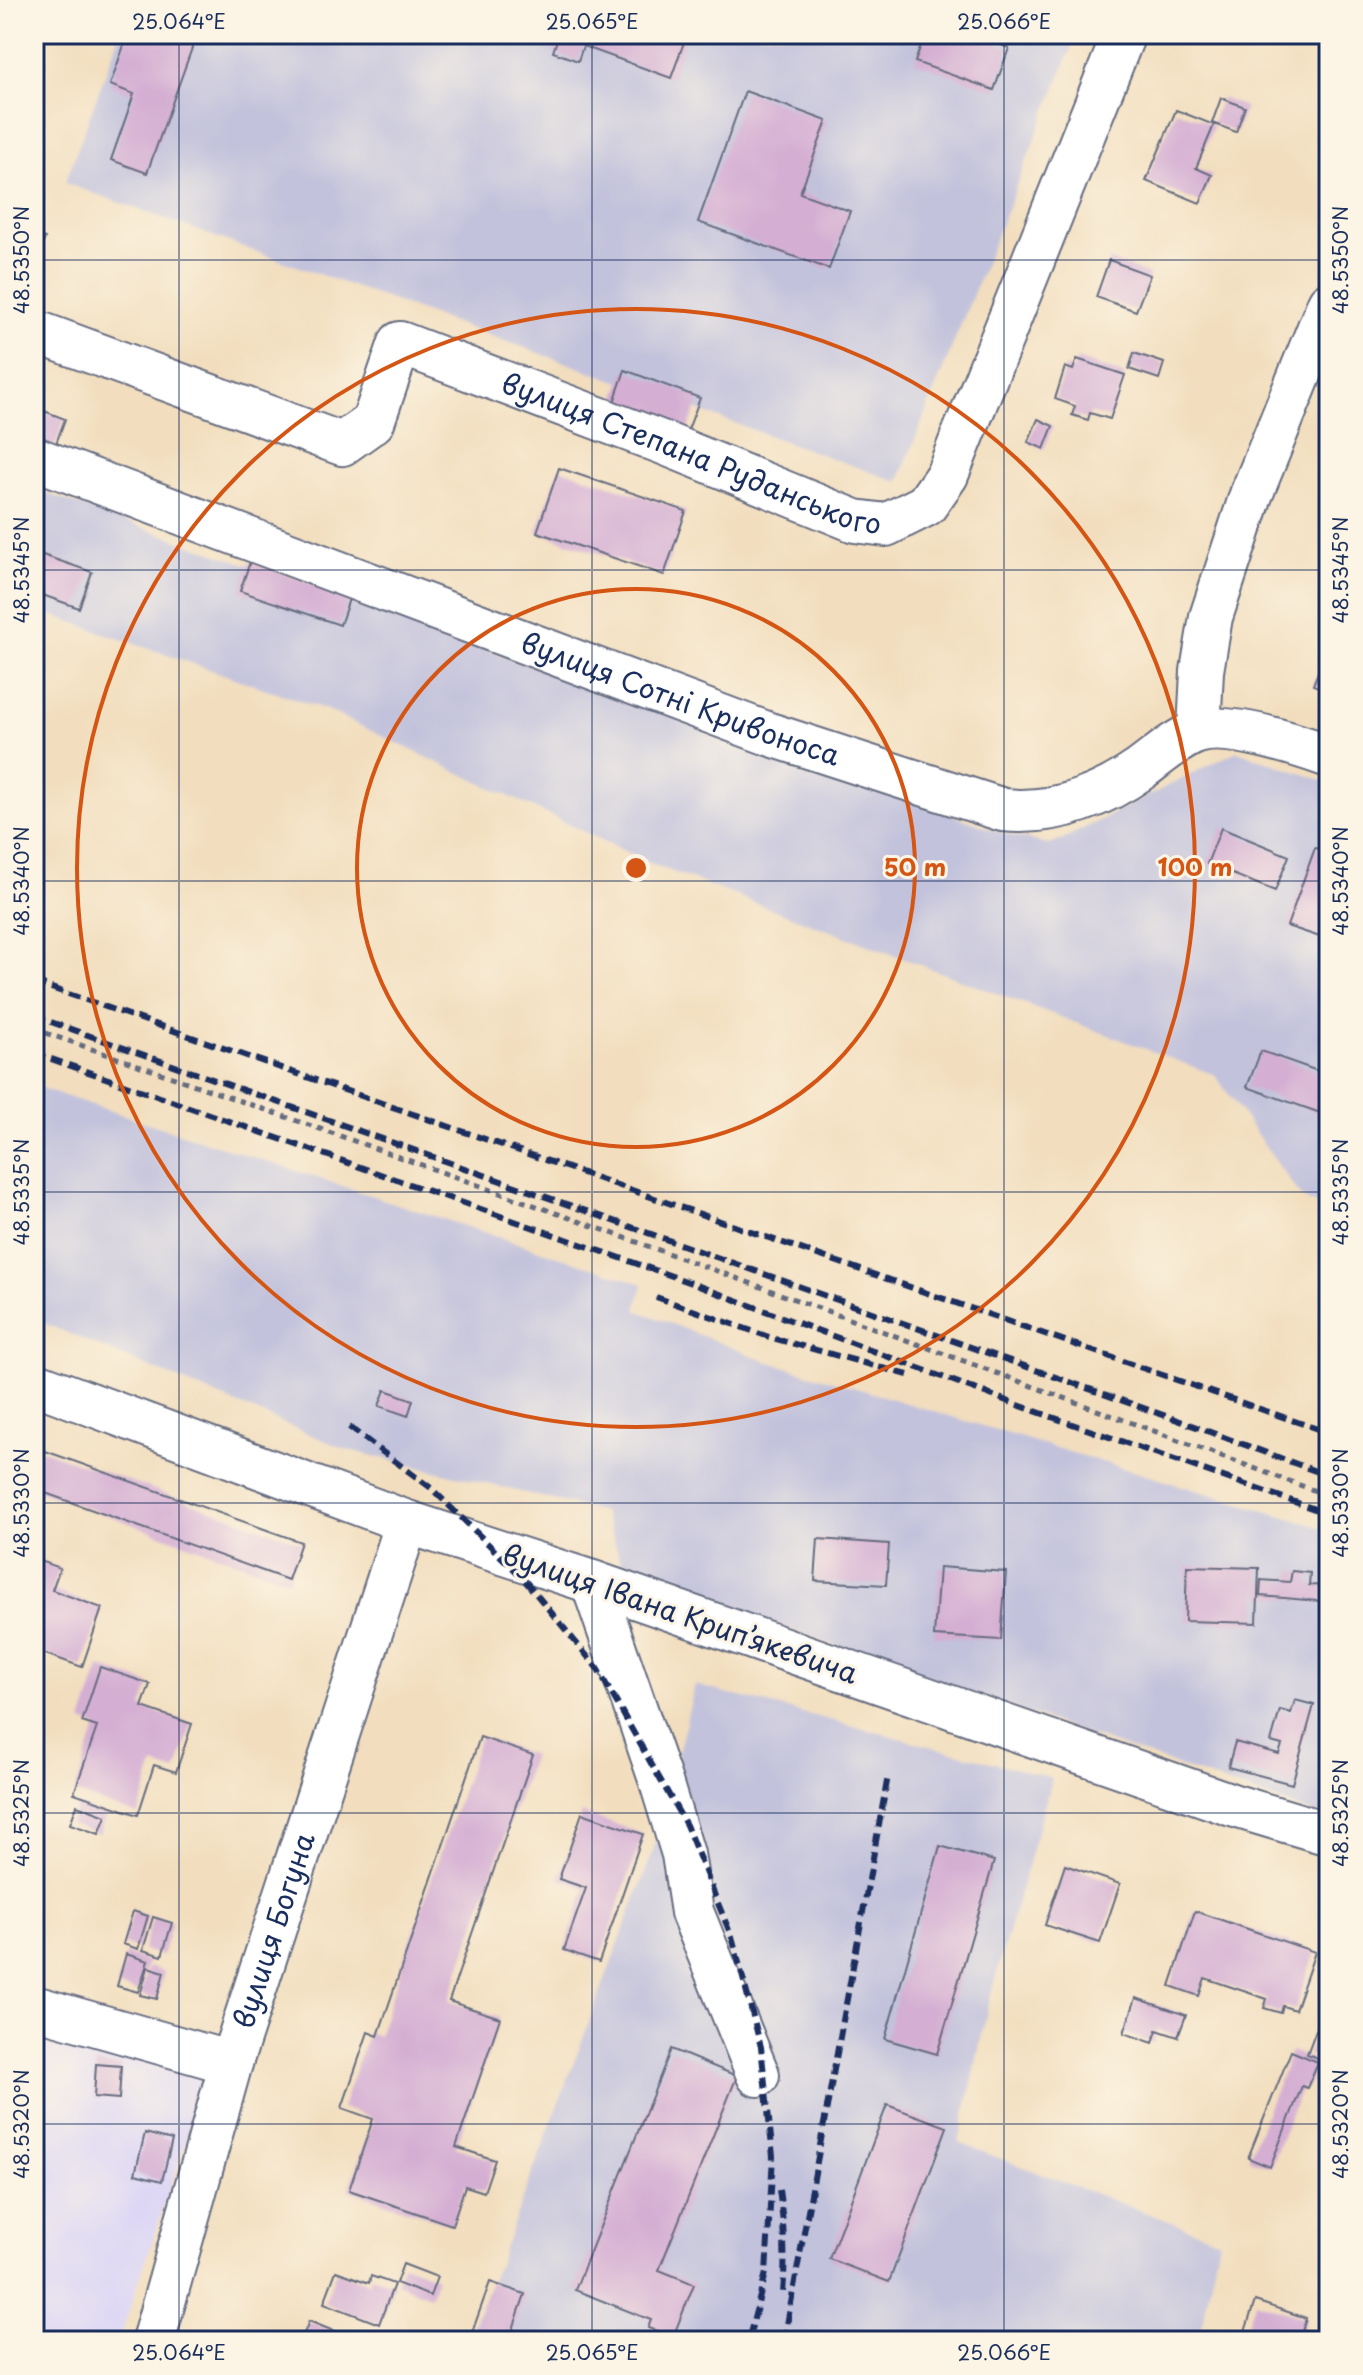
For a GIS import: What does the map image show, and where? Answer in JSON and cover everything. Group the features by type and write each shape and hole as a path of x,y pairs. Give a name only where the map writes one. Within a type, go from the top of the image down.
{"street":[{"name":"вулиця Степана Руданського","path":"34,331 342,444 373,422 400,343 661,442 855,521 886,525 926,505 947,475 1124,34"},
{"path":"1329,303 1251,495 1211,617 1202,671 1199,731 1256,734 1329,756"},
{"name":"вулиця Сотні Кривоноса","path":"34,458 769,734 1003,810 1046,810 1099,794 1175,743 1199,731"},
{"name":"вулиця Івана Крипʼякевича","path":"34,1383 407,1522 592,1582 1232,1805 1329,1834"},
{"name":"вулиця Богуна","path":"153,2341 231,2063 407,1522"},
{"path":"592,1582 675,1825 692,1912 758,2075"},
{"path":"34,2007 231,2063"}],"path":[{"path":"34,1029 429,1166 1329,1496"}],"shaded area":[{"path":"120,34 1077,34 898,482 65,183"},
{"path":"34,489 1006,834 1051,845 1237,751 1329,783 1329,1212 1301,1197 1215,1075 654,865 327,710 34,609"},
{"path":"34,1086 643,1284 636,1310 766,1361 1329,1530 1329,1819 625,1572 603,1512 345,1449 34,1319"},
{"path":"695,1685 1052,1778 990,1997 959,2143 1219,2240 1199,2341 466,2341 499,2262 654,1849"},
{"path":"34,2026 207,2077 119,2341 34,2341"}],"building":[{"path":"128,34 197,34 147,173 111,160 134,94 110,85"},
{"path":"552,34 687,34 671,78 583,46 578,61 553,52 558,37"},
{"path":"925,34 991,34 988,40 1009,48 994,90 915,62"},
{"path":"745,91 827,121 800,193 850,211 829,269 698,222"},
{"path":"1221,98 1245,107 1236,132 1212,123"},
{"path":"1176,110 1214,125 1196,168 1212,175 1200,203 1146,181"},
{"path":"34,234 45,238 34,266"},
{"path":"1109,260 1150,275 1136,311 1096,297"},
{"path":"1134,353 1164,363 1159,379 1129,369"},
{"path":"1077,359 1125,375 1110,419 1090,413 1088,420 1072,415 1075,406 1055,399 1065,367 1073,370"},
{"path":"625,370 700,398 686,435 612,408"},
{"path":"34,407 65,419 54,449 34,441"},
{"path":"1038,419 1053,426 1044,449 1028,442"},
{"path":"559,468 686,511 664,575 537,532"},
{"path":"34,552 92,572 79,608 34,592"},
{"path":"250,562 350,596 340,625 240,591"},
{"path":"1329,645 1329,691 1313,685"},
{"path":"1221,828 1289,856 1275,891 1207,864"},
{"path":"1329,837 1329,940 1287,926 1315,848 1324,850"},
{"path":"1261,1051 1329,1075 1329,1116 1247,1087"},
{"path":"385,1390 413,1400 408,1416 379,1406"},
{"path":"34,1447 301,1542 288,1580 34,1489"},
{"path":"818,1539 889,1544 886,1585 815,1581"},
{"path":"34,1559 60,1568 52,1590 102,1608 82,1667 34,1650"},
{"path":"1187,1566 1259,1568 1257,1623 1185,1621"},
{"path":"939,1567 1006,1572 1001,1640 934,1636"},
{"path":"1292,1571 1310,1573 1309,1585 1329,1586 1329,1602 1260,1596 1261,1580 1290,1582"},
{"path":"100,1667 150,1684 142,1707 192,1724 176,1772 154,1765 138,1815 74,1793 97,1727 82,1722"},
{"path":"1295,1700 1314,1705 1292,1784 1228,1767 1235,1742 1279,1754 1282,1745 1271,1742 1280,1710 1291,1713"},
{"path":"480,1737 533,1755 449,2001 500,2018 456,2147 495,2160 484,2192 465,2186 452,2225 349,2190 373,2119 342,2108 368,2032 378,2036"},
{"path":"77,1805 106,1816 99,1834 70,1824"},
{"path":"582,1813 643,1834 599,1962 564,1950 586,1888 559,1879"},
{"path":"940,1846 994,1861 937,2054 885,2039"},
{"path":"1065,1865 1120,1884 1100,1943 1045,1925"},
{"path":"133,1911 148,1916 138,1949 123,1944"},
{"path":"1195,1911 1315,1952 1295,2010 1283,2006 1281,2013 1264,2008 1267,1999 1205,1978 1199,1996 1170,1986"},
{"path":"153,1917 172,1923 162,1956 143,1950"},
{"path":"126,1954 148,1961 138,1992 117,1986"},
{"path":"148,1967 164,1972 157,1999 140,1995"},
{"path":"1136,1998 1186,2015 1178,2037 1157,2030 1153,2043 1124,2033"},
{"path":"1319,2022 1329,2026 1320,2059 1307,2054"},
{"path":"671,2049 737,2076 659,2270 694,2284 673,2337 648,2328 651,2320 575,2290"},
{"path":"1291,2051 1318,2062 1307,2088 1302,2086 1270,2167 1248,2158"},
{"path":"96,2064 121,2066 119,2099 94,2097"},
{"path":"887,2105 947,2127 889,2282 829,2259"},
{"path":"145,2133 172,2140 162,2181 135,2174"},
{"path":"403,2264 437,2277 430,2296 396,2283"},
{"path":"336,2271 369,2283 371,2276 394,2284 379,2324 324,2303"},
{"path":"490,2282 525,2294 509,2341 469,2341"},
{"path":"1255,2301 1306,2318 1300,2338 1306,2341 1242,2341"},
{"path":"309,2321 358,2341 301,2341"}],"railway":[{"path":"34,982 1329,1433"},
{"path":"34,1016 1329,1476"},
{"path":"34,1053 672,1276 1015,1404 1329,1514"},
{"path":"656,1297 769,1337 908,1375"},
{"path":"349,1427 431,1488 522,1577 597,1668 686,1825 733,1940 761,2047 773,2156 766,2273 748,2341"},
{"path":"784,2341 888,1776"},
{"path":"779,2190 784,2241 783,2293"}]}
